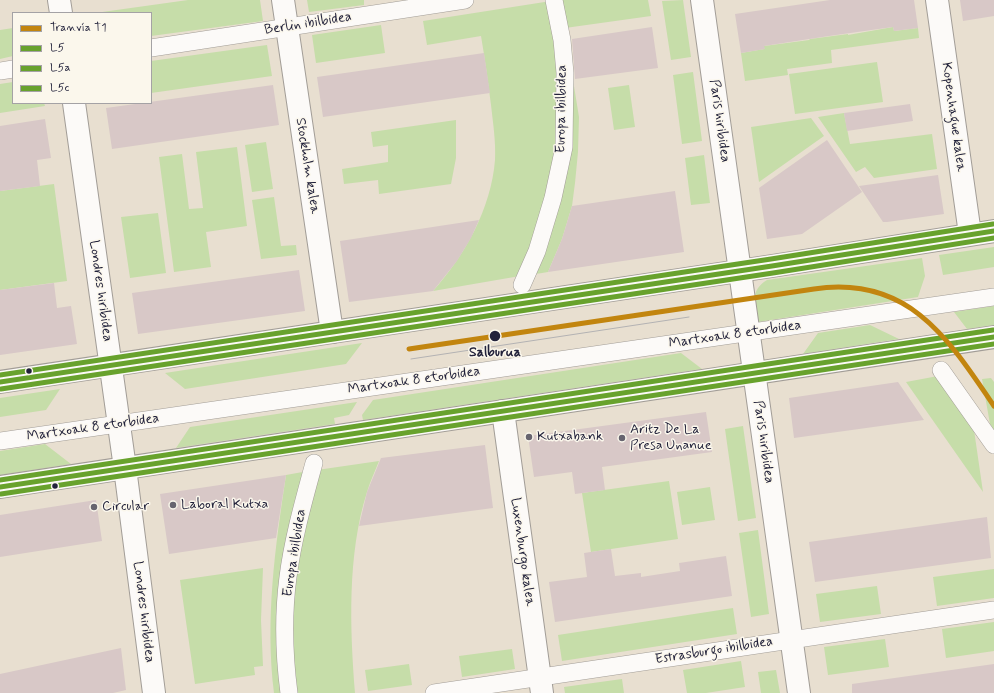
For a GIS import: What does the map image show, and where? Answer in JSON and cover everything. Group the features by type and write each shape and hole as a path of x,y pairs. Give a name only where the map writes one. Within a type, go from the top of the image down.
{"street":[{"path":"59,0 61,12"},
{"name":"Stockholm kalea","path":"283,0 332,332"},
{"name":"Berlin ibilbidea","path":"152,48 465,0"},
{"name":"Europa ibilbidea","path":"522,285 536,250 553,198 564,147 565,73 562,40 554,0"},
{"name":"Paris hiribidea","path":"702,0 799,693"},
{"name":"Kopenhague kalea","path":"937,0 970,234"},
{"path":"0,71 12,69"},
{"name":"Londres hiribidea","path":"74,104 125,468 154,693"},
{"path":"0,382 994,231"},
{"name":"Martxoak 8 etorbidea","path":"0,441 994,296"},
{"path":"0,487 994,337"},
{"path":"941,370 994,445"},
{"name":"Luxenburgo kalea","path":"503,411 541,685"},
{"name":"Europa ibilbidea","path":"289,693 286,672 285,627 288,577 300,516 314,463"},
{"name":"Estrasburgo ibilbidea","path":"434,693 541,685 791,639 994,610"}],"green space":[{"path":"188,0 260,0 263,21 152,36 152,12 102,12"},
{"path":"307,0 364,0 364,5 309,12"},
{"path":"560,0 648,0 651,16 565,28"},
{"path":"683,0 691,57 671,60 662,1"},
{"path":"551,1 562,90 551,192 520,276 433,291 445,277 466,247 482,213 492,178 495,160 495,146 491,105 481,36 427,45 423,21"},
{"path":"381,25 385,53 316,63 312,35"},
{"path":"893,27 894,31 918,28 919,38 831,50 832,63 787,69 788,75 745,81 741,53 764,49 764,46 848,35"},
{"path":"12,28 12,56 0,59 0,30"},
{"path":"267,45 272,76 152,93 152,61"},
{"path":"877,62 883,102 795,114 789,74"},
{"path":"693,72 702,141 682,144 673,75"},
{"path":"573,80 579,117 578,152 572,206 562,239 548,272 530,275"},
{"path":"12,82 12,104 44,104 45,106 0,113 0,84"},
{"path":"629,85 635,127 614,130 608,88"},
{"path":"844,113 850,144 932,134 937,169 874,178 865,167 856,172 818,117"},
{"path":"811,118 824,136 759,182 751,127"},
{"path":"456,120 456,158 451,184 379,194 378,180 344,184 342,169 388,162 388,145 373,147 371,132"},
{"path":"266,142 273,189 252,192 245,145"},
{"path":"237,147 247,226 206,232 211,267 174,272 159,157 182,154 189,209 203,208 196,152"},
{"path":"704,155 710,203 691,205 685,158"},
{"path":"54,184 67,281 0,290 0,191"},
{"path":"274,197 281,246 296,245 297,255 261,259 252,200"},
{"path":"158,213 166,273 130,278 121,217"},
{"path":"994,247 994,267 943,275 939,255"},
{"path":"922,258 925,276 918,297 758,322 755,293 761,284 767,280"},
{"path":"994,306 994,325 967,329 954,312"},
{"path":"870,325 899,339 803,354 818,333"},
{"path":"362,343 346,364 185,389 165,373"},
{"path":"681,353 702,369 363,420 362,415 373,400"},
{"path":"938,376 974,430 983,492 906,382"},
{"path":"991,378 994,382 994,430 990,424 982,379"},
{"path":"60,389 46,410 0,417 0,398"},
{"path":"357,402 349,415 334,418 335,424 176,448 190,427"},
{"path":"743,426 756,518 738,521 725,429"},
{"path":"45,444 71,464 0,475 0,451"},
{"path":"379,461 368,488 361,516 353,566 351,618 355,693 291,693 290,605 317,470"},
{"path":"308,471 291,531 284,693 274,693 271,665 272,584 286,475"},
{"path":"669,481 678,539 591,552 582,493"},
{"path":"710,487 715,520 682,525 677,492"},
{"path":"758,530 769,614 751,617 739,533"},
{"path":"263,568 261,620 263,666 254,667 255,675 195,684 180,580"},
{"path":"994,569 994,598 937,606 933,577"},
{"path":"877,586 881,614 820,622 816,594"},
{"path":"733,608 737,634 562,661 558,635"},
{"path":"994,622 994,651 946,658 942,629"},
{"path":"885,639 889,667 828,675 824,647"},
{"path":"512,649 515,669 462,677 459,656"},
{"path":"741,661 745,687 706,693 687,693 683,670"},
{"path":"409,664 412,685 368,691 365,670"},
{"path":"776,670 780,693 761,693 758,672"},
{"path":"622,679 624,693 565,693 564,687"}],"building":[{"path":"830,0 914,0 918,28 894,31 893,27 829,36 764,46 765,49 741,53 735,14"},
{"path":"960,0 994,0 994,16 963,21"},
{"path":"652,27 658,68 575,79 572,39"},
{"path":"484,53 490,93 323,117 317,77"},
{"path":"273,85 279,125 112,149 106,108 135,104 152,104 152,102"},
{"path":"910,104 913,121 847,131 844,113"},
{"path":"45,119 51,158 37,160 40,186 0,191 0,126"},
{"path":"827,140 862,192 802,234 767,239 759,188"},
{"path":"938,175 944,214 887,222 883,222 859,186"},
{"path":"675,191 684,252 548,272 562,239 572,206"},
{"path":"479,220 471,238 457,261 433,291 349,302 340,241"},
{"path":"299,270 305,311 138,334 132,293"},
{"path":"54,283 57,308 71,306 77,344 0,355 0,290"},
{"path":"898,382 924,420 794,438 789,398"},
{"path":"706,412 712,452 602,467 605,490 575,494 572,472 534,477 528,436"},
{"path":"485,445 493,508 359,526 367,492 381,458"},
{"path":"286,475 276,538 169,554 160,494"},
{"path":"96,500 102,541 0,557 0,515"},
{"path":"987,517 991,558 815,582 809,542"},
{"path":"611,549 615,576 641,573 641,577 680,571 679,563 726,556 732,596 555,622 549,582 587,577 584,553"},
{"path":"121,648 126,690 113,693 0,693 0,674"},
{"path":"994,664 994,693 852,693 852,684"}],"tram line":[{"name":"T1","path":"409,349 814,289 847,287 875,292 900,302 922,317 942,335 960,357 994,406"},
{"path":"411,359 689,317"}],"transit line":[{"name":"L5c","path":"0,375 771,259 993,224"},
{"name":"L5","path":"0,382 772,266 994,231"},
{"name":"L5a","path":"1,389 773,273 994,238"},
{"name":"L5c","path":"0,480 993,330"},
{"name":"L5","path":"0,487 994,337"},
{"name":"L5a","path":"1,494 994,344"}],"place":[{"name":"Salburua","path":"495,336"},
{"name":"Kutxabank","path":"529,437"},
{"name":"Aritz De La Presa Unanue","path":"622,438"},
{"name":"Laboral Kutxa","path":"173,505"},
{"name":"Circular","path":"94,507"}]}
